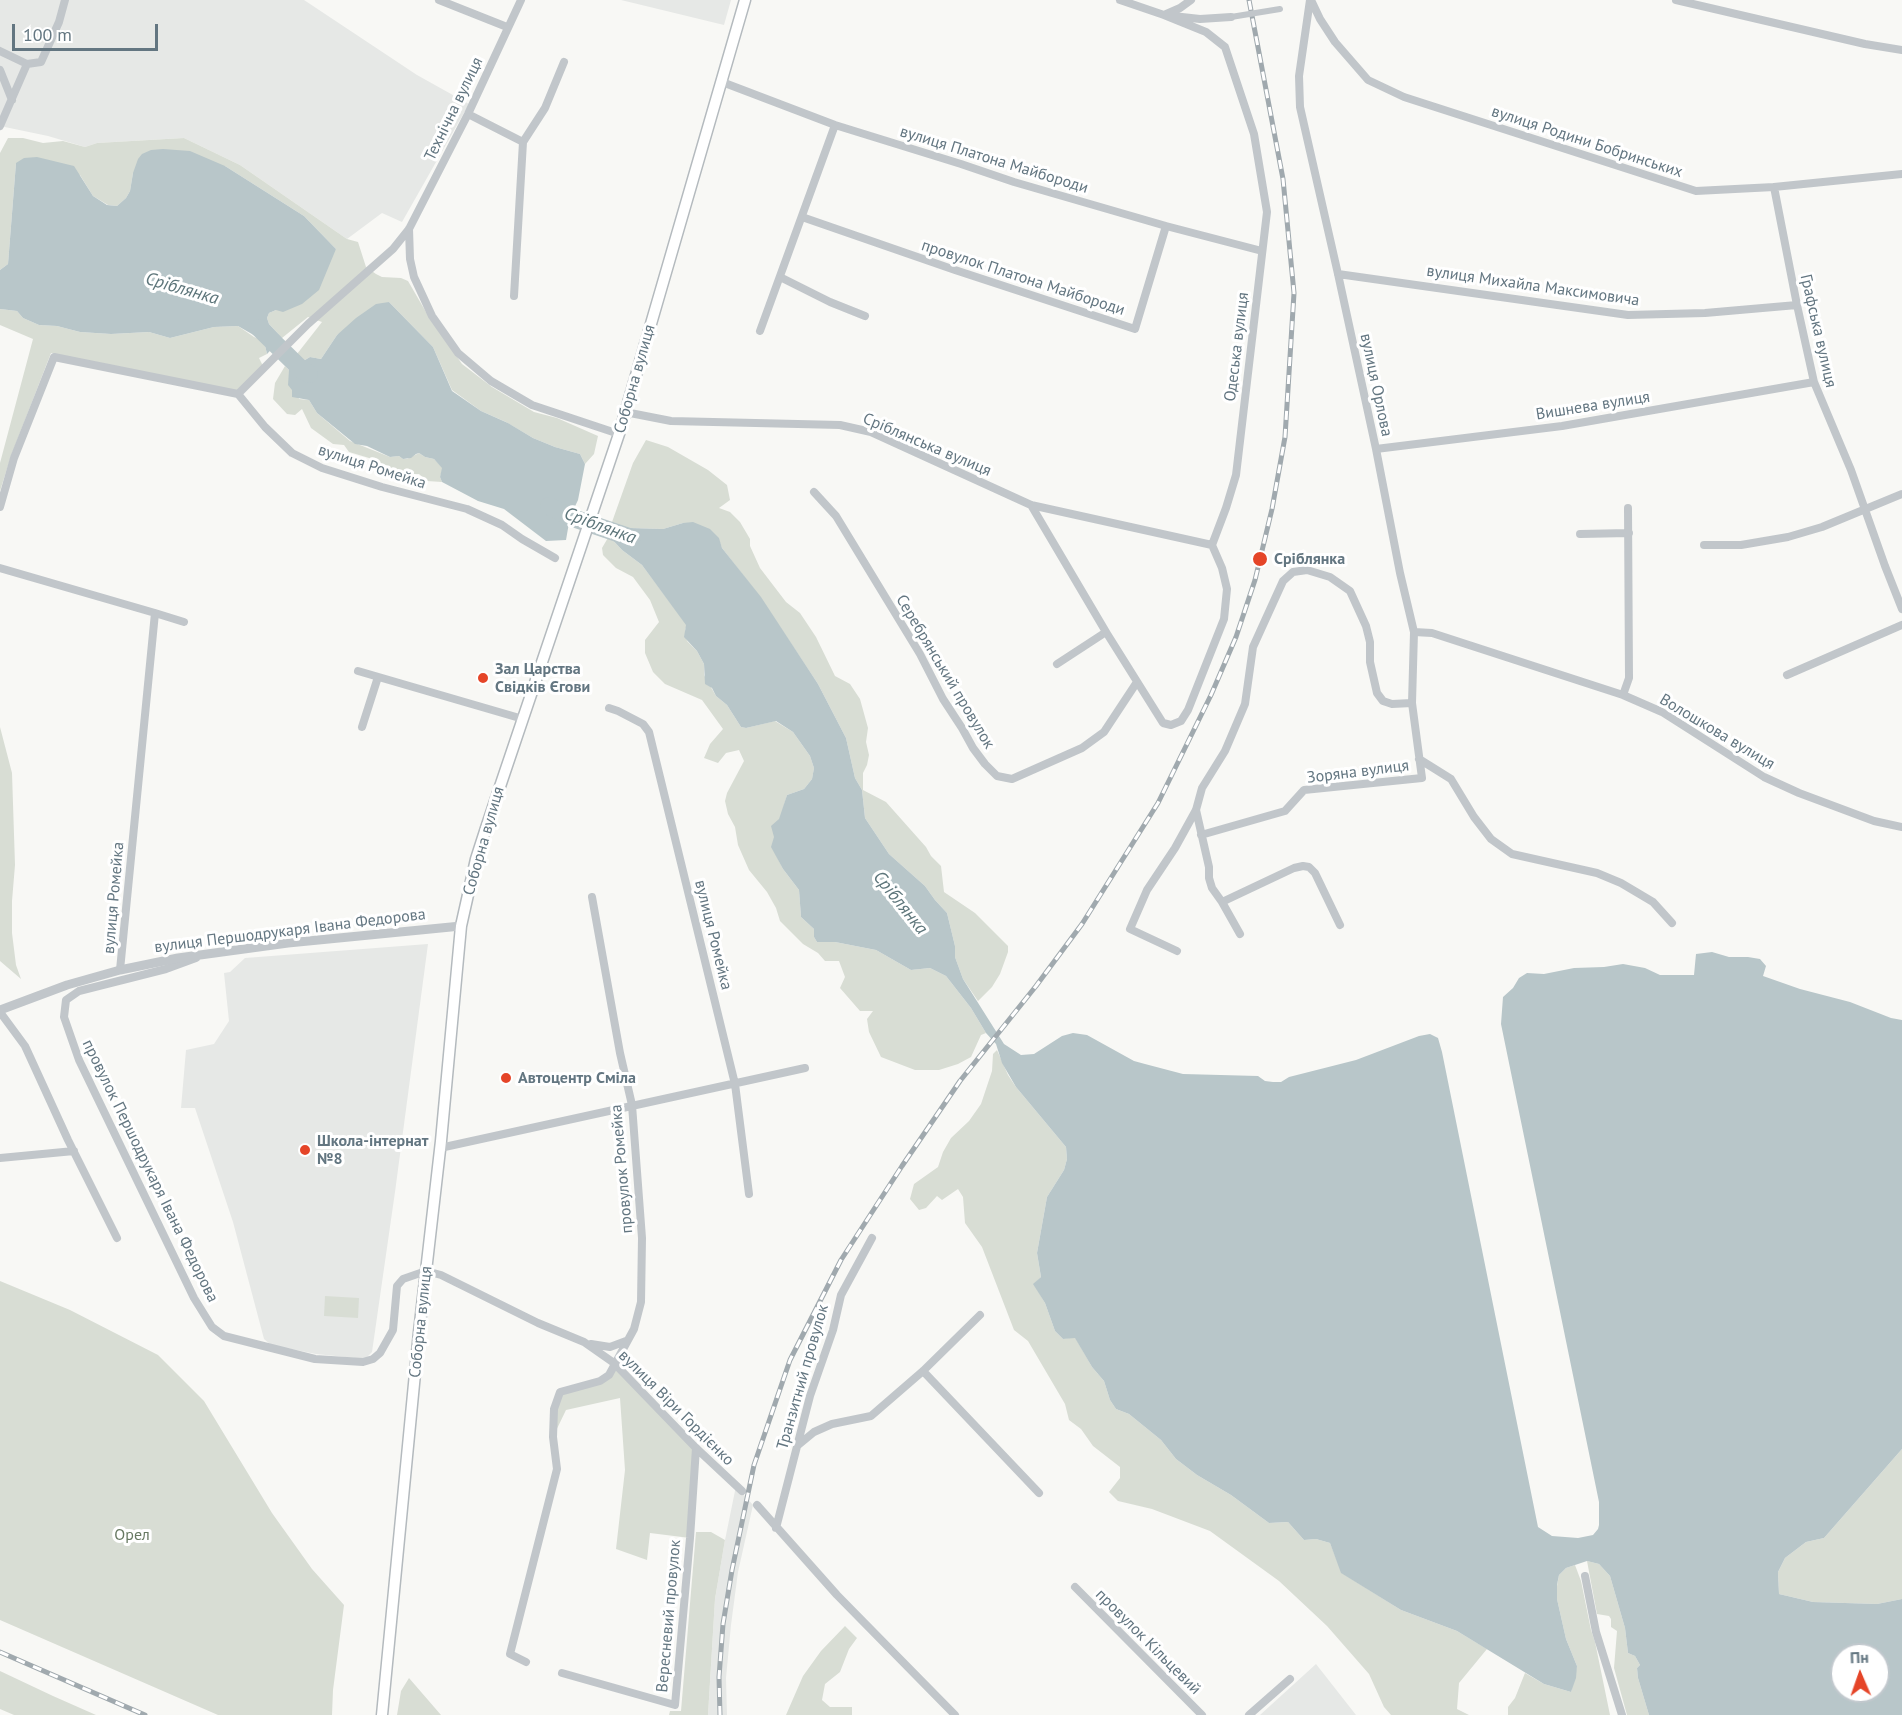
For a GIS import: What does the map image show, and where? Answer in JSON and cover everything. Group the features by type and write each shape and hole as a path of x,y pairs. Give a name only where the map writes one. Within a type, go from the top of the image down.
{"main road":[{"name":"Соборна вулиця","path":"382,1715 461,926 476,859 619,434 745,0"}],"street":[{"path":"0,51 27,64 41,62 66,0"},
{"path":"438,0 507,27"},
{"name":"Технічна вулиця","path":"238,394 309,324 393,249 409,229 468,114 521,0"},
{"path":"1120,0 1164,15 1200,19 1231,17 1280,9"},
{"path":"1164,15 1191,0"},
{"name":"вулиця Родини Бобринських","path":"1311,0 1320,20 1335,42 1368,80 1404,97 1696,191 1774,187 1902,174"},
{"name":"вулиця Орлова","path":"1311,0 1299,76 1300,107 1414,632 1412,703 1422,778"},
{"path":"1676,0 1902,51"},
{"name":"Одеська вулиця","path":"1164,15 1206,32 1225,47 1254,134 1267,212 1236,475 1212,545"},
{"path":"514,296 524,142 544,108 564,62"},
{"path":"0,126 27,64"},
{"path":"0,70 12,100"},
{"name":"вулиця Платона Майбороди","path":"722,82 836,125 1014,182 1262,251"},
{"path":"468,114 524,142"},
{"path":"760,331 836,125"},
{"name":"Графська вулиця","path":"1774,187 1814,382 1866,509 1902,609"},
{"name":"провулок Платона Майбороди","path":"802,217 1135,329 1166,226"},
{"path":"409,229 414,277 432,316 458,353 491,381 532,405 619,434"},
{"name":"вулиця Михайла Максимовича","path":"1338,274 1628,315 1705,313 1797,305"},
{"path":"780,277 830,302 865,316"},
{"path":"0,507 14,458 54,357 238,394"},
{"name":"Вишнева вулиця","path":"1376,449 1562,426 1814,382"},
{"name":"вулиця Ромейка","path":"238,394 265,427 292,453 322,468 467,510 502,525 555,558"},
{"name":"Сріблянська вулиця","path":"625,412 671,421 840,425 871,432 1031,505 1212,545"},
{"name":"Серебрянський провулок","path":"814,492 836,516 920,654 943,699 973,748 997,776 1012,779 1082,748 1104,732 1137,682"},
{"path":"1704,545 1742,544 1788,537 1822,527 1902,494"},
{"path":"1031,505 1162,723 1171,724 1181,721 1188,710 1224,619 1227,589 1222,568 1212,545"},
{"path":"1623,695 1629,678 1628,508"},
{"path":"1580,534 1629,533"},
{"path":"0,568 184,622"},
{"path":"1177,951 1130,929 1148,890 1196,810 1202,788 1225,751 1245,704 1253,647 1283,581 1293,572 1307,570 1330,577 1350,591 1366,626 1370,642 1370,662 1377,693 1383,700 1392,704 1412,703"},
{"name":"вулиця Ромейка","path":"120,970 154,613"},
{"path":"1787,675 1902,625"},
{"path":"1057,663 1106,632"},
{"name":"Волошкова вулиця","path":"1414,632 1432,633 1623,695 1662,712 1764,777 1874,821 1902,827"},
{"path":"358,671 523,719"},
{"path":"362,727 378,677"},
{"name":"вулиця Ромейка","path":"609,708 644,724 649,732 735,1084 750,1194"},
{"path":"1419,759 1451,779 1474,817 1491,839 1512,854 1597,873 1621,883 1653,902 1672,923"},
{"name":"Зоряна вулиця","path":"1201,835 1285,811 1304,790 1422,778"},
{"path":"1196,810 1212,888 1240,934"},
{"path":"1222,902 1294,868 1309,867 1315,873 1340,925"},
{"name":"провулок Ромейка","path":"526,1662 510,1654 558,1468 553,1437 554,1409 560,1392 600,1381 609,1375 634,1329 642,1302 642,1238 632,1106 620,1053 592,897"},
{"name":"вулиця Першодрукаря Івана Федорова","path":"2,1010 54,990 120,970 178,957 288,943 461,926"},
{"name":"провулок Першодрукаря Івана Федорова","path":"206,954 166,969 80,991 66,1000 64,1017 79,1060 194,1298 212,1328 224,1336 315,1359 363,1362 373,1359 380,1353 393,1330 397,1286 403,1279 426,1271"},
{"path":"2,1010 25,1046 117,1238"},
{"path":"440,1148 805,1068"},
{"path":"0,1158 74,1151"},
{"name":"Транзитний провулок","path":"776,1528 810,1396 833,1330 842,1295 872,1238"},
{"name":"вулиця Віри Гордієнко","path":"426,1271 441,1275 538,1323 584,1342 614,1363 696,1448 742,1491"},
{"path":"796,1446 814,1432 832,1424 871,1416 923,1371 980,1315"},
{"path":"584,1342 610,1347 625,1342 629,1338"},
{"path":"923,1371 1039,1493"},
{"name":"Вересневий провулок","path":"562,1673 675,1705 696,1448"},
{"path":"757,1505 837,1595 955,1715"},
{"path":"1585,1576 1596,1632 1622,1715"},
{"name":"провулок Кільцевий","path":"1075,1587 1202,1715"},
{"path":"1249,1715 1290,1679"}],"shaded area":[{"path":"0,0 304,0 417,75 469,104 402,222 382,213 347,239 240,165 184,138 97,143 85,147 48,136 0,126"},
{"path":"621,0 731,0 724,25"},
{"name":"Школа-інтернат №8","path":"428,944 372,1352 365,1359 316,1354 271,1345 264,1339 233,1222 195,1108 181,1108 186,1050 214,1044 229,1021 224,973 230,972 245,958"},
{"path":"736,1486 753,1505 738,1572 731,1625 726,1678 727,1715 708,1715 715,1599"},
{"path":"1316,1664 1356,1715 1260,1715"}],"green space":[{"path":"8,138 23,138 43,143 63,141 85,147 97,143 184,138 240,165 347,239 358,242 366,267 376,274 408,281 426,312 462,364 492,387 534,412 557,418 598,436 594,454 585,464 580,454 533,438 481,411 452,390 433,347 389,302 337,335 321,359 300,358 297,354 322,322 308,317 282,338 269,324 267,318 269,313 276,310 336,249 304,216 225,166 133,173 130,191 117,206 108,205 93,196 80,175 16,163 8,264 0,270 0,153"},
{"path":"0,309 17,311 23,318 39,325 57,326 80,332 111,334 149,332 170,338 214,327 238,326 264,341 267,354 259,358 263,366 236,391 51,353 11,456 0,491 0,463 33,339 0,325"},
{"path":"285,366 289,370 299,399 309,400 317,413 350,441 390,457 399,456 407,459 419,453 434,459 443,468 440,477 442,482 427,481 419,474 409,474 390,468 349,452 344,445 333,444 311,428 302,409 295,415 287,414 273,399 275,383"},
{"path":"646,440 668,447 708,470 727,485 730,500 719,508 730,512 740,522 750,539 750,546 760,568 786,602 800,613 816,637 835,676 850,684 860,699 868,728 866,742 869,755 863,773 863,790 886,802 926,847 941,866 944,892 975,913 1008,946 1000,974 992,987 978,1001 963,979 955,957 955,946 947,913 925,886 889,854 865,818 862,790 855,778 846,738 818,684 760,597 722,548 718,538 683,523 663,529 630,528 612,522 633,463"},
{"path":"609,536 622,550 642,565 687,625 685,630 687,641 697,651 704,664 704,675 716,696 727,705 741,727 746,728 775,721 793,732 810,756 814,768 812,779 804,789 787,795 772,847 783,869 799,890 801,917 814,929 817,942 835,942 876,950 911,970 930,968 946,976 971,1008 986,1033 981,1035 971,1057 939,1070 915,1070 881,1057 869,1032 867,1019 873,1011 860,1011 840,988 845,977 839,961 825,961 818,953 803,944 780,921 767,892 749,870 738,845 735,827 728,814 725,801 744,761 739,750 726,753 718,763 704,758 710,744 723,729 702,700 665,684 653,672 645,653 645,640 659,622 650,600 633,577 616,568 603,555 602,548"},
{"path":"0,727 12,773 15,865 12,933 16,965 21,979 0,961"},
{"path":"997,1050 1016,1087 1066,1147 1067,1159 1064,1170 1047,1197 1037,1253 1041,1277 1034,1284 1045,1303 1055,1331 1063,1339 1075,1337 1092,1367 1104,1381 1110,1400 1116,1409 1129,1414 1161,1440 1176,1459 1197,1475 1231,1495 1269,1523 1288,1522 1304,1540 1316,1539 1330,1543 1342,1573 1401,1610 1457,1631 1487,1649 1459,1683 1457,1709 1469,1715 1391,1715 1384,1707 1369,1674 1327,1626 1279,1581 1210,1531 1152,1509 1118,1501 1109,1492 1120,1478 1120,1467 1093,1446 1081,1429 1069,1420 1065,1404 1028,1341 1014,1330 982,1247 965,1223 963,1197 958,1189 942,1200 937,1196 926,1208 919,1210 910,1199 914,1184 938,1167 951,1138 969,1121 981,1104 992,1071 993,1054"},
{"name":"Орел","path":"0,1281 70,1310 158,1355 204,1401 272,1513 312,1569 344,1605 332,1715 218,1715 0,1620"},
{"path":"325,1296 359,1298 358,1318 324,1316"},
{"path":"613,1366 696,1448 690,1538 650,1533 647,1560 616,1549 625,1470 620,1398 566,1410 553,1437 560,1392 600,1381"},
{"path":"1902,1449 1902,1599 1877,1604 1813,1602 1779,1594 1778,1572 1785,1558 1806,1542 1824,1538"},
{"path":"696,1532 711,1532 725,1540 715,1599 708,1715 669,1715 670,1711 681,1711"},
{"path":"1587,1561 1599,1564 1610,1576 1625,1628 1628,1653 1635,1656 1640,1665 1637,1668 1638,1678 1649,1715 1627,1715 1614,1668 1617,1631 1611,1627 1609,1616 1597,1614"},
{"path":"1575,1565 1581,1581 1610,1715 1508,1715 1508,1707 1515,1698 1525,1673 1544,1684 1571,1692 1577,1666 1566,1639 1557,1599 1557,1586 1559,1575 1566,1568"},
{"path":"845,1626 857,1638 849,1649 840,1672 825,1684 822,1700 830,1707 852,1707 852,1715 786,1715 803,1676 821,1651"},
{"path":"0,1671 96,1715 14,1715 0,1709"},
{"path":"409,1678 441,1715 397,1715 401,1691"}],"water":[{"path":"151,150 190,151 225,166 304,216 336,249 319,290 302,304 283,312 276,310 269,313 267,318 269,324 282,338 267,354 264,341 238,326 214,327 170,338 149,332 111,334 80,332 57,326 39,325 23,318 17,311 0,309 0,270 8,264 16,163 24,158 37,157 74,166 93,196 107,205 117,206 130,191 133,173 142,154"},
{"path":"389,302 433,347 452,391 481,411 533,438 580,454 585,464 578,500 570,517 566,540 546,541 504,509 478,501 442,482 440,477 442,468 434,459 419,453 411,458 390,457 367,446 355,444 317,413 309,400 292,397 292,390 288,385 288,361 297,354 305,360 310,357 321,359 337,335 356,318 376,304"},
{"path":"612,522 630,528 663,529 693,522 710,529 719,538 722,548 761,597 818,684 846,738 855,778 862,790 865,818 889,854 925,886 947,913 955,946 955,957 963,979 1004,1044 1021,1055 1034,1054 1062,1036 1073,1033 1087,1035 1134,1061 1183,1074 1258,1076 1265,1081 1281,1082 1289,1077 1356,1060 1419,1036 1430,1034 1438,1038 1538,1527 1552,1536 1578,1538 1593,1535 1599,1525 1599,1502 1501,1024 1503,997 1513,988 1519,978 1527,973 1544,974 1574,968 1623,964 1645,968 1660,975 1694,975 1696,954 1712,952 1729,957 1760,959 1766,966 1763,976 1902,1020 1902,1449 1824,1538 1806,1542 1785,1558 1778,1572 1779,1594 1813,1602 1877,1604 1902,1599 1902,1715 1649,1715 1638,1678 1637,1668 1640,1665 1635,1656 1628,1653 1625,1628 1610,1576 1599,1564 1587,1561 1566,1568 1559,1575 1557,1585 1557,1599 1566,1639 1577,1666 1576,1678 1571,1692 1544,1684 1457,1631 1401,1610 1341,1573 1330,1543 1316,1539 1304,1540 1288,1522 1269,1523 1231,1495 1197,1475 1176,1459 1161,1440 1129,1414 1116,1409 1110,1400 1104,1381 1092,1367 1075,1338 1063,1339 1055,1331 1045,1303 1033,1284 1041,1277 1037,1253 1047,1197 1064,1170 1067,1159 1066,1147 1016,1087 1002,1063 996,1044 946,976 930,968 911,970 876,950 835,942 817,942 814,929 801,917 799,890 783,869 771,847 774,837 771,826 779,819 787,795 804,789 812,779 814,768 810,756 793,732 776,721 746,728 741,727 727,705 716,696 712,688 705,684 704,664 697,651 684,637 686,625 642,565 622,550 609,536"}],"waterway":[{"name":"Сріблянка","path":"259,328 309,374"},
{"name":"Сріблянка","path":"549,506 570,517 632,538"}],"railway":[{"path":"720,1715 719,1677 723,1624 732,1570 754,1465 790,1360 841,1260 902,1166 960,1081 1082,924 1158,803 1211,695 1236,637 1255,580 1272,509 1285,437 1294,293 1283,179 1249,0"},
{"path":"0,1652 145,1715"}],"place":[{"name":"Сріблянка","path":"1260,559"},
{"name":"Зал Царства Свідків Єгови","path":"483,678"},
{"name":"Автоцентр Сміла","path":"506,1078"},
{"name":"Школа-інтернат №8","path":"305,1150"}]}
